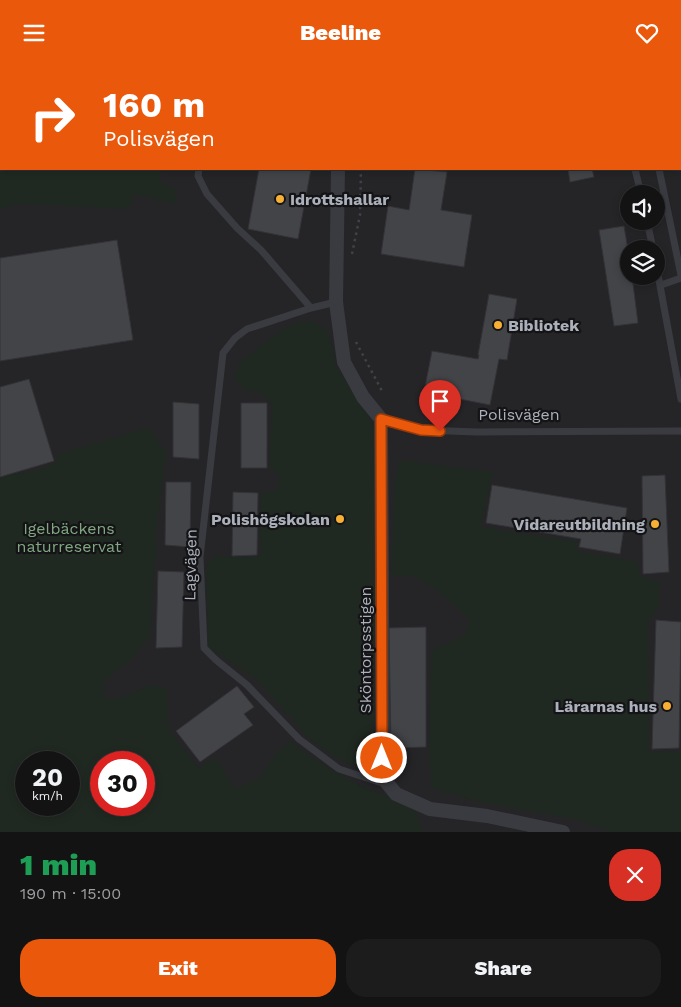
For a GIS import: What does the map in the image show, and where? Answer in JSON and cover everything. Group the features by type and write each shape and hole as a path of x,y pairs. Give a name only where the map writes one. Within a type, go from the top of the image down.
{"street":[{"path":"338,170 336,302 344,361 362,397 381,419"},
{"name":"Sköntorpsstigen","path":"381,419 382,778 388,785"},
{"path":"388,785 396,794 430,809 487,816 563,832"}],"lane":[{"path":"199,170 198,175 207,194 261,250 311,308"},
{"path":"635,170 639,185"},
{"path":"659,170 681,277 665,283"},
{"path":"661,285 681,399"},
{"name":"Lagvägen","path":"336,302 311,308 247,329 235,338 223,353 200,557 204,648 247,685 299,739 339,769 388,785"},
{"name":"Polisvägen","path":"381,419 421,430 477,432 681,431"}],"path":[{"path":"350,261 360,215 361,170"},
{"path":"355,341 382,391"}],"shaded area":[{"name":"Polishögskolan","path":"0,170 681,170 681,832 0,832"}],"green space":[{"path":"0,170 162,170 159,182 175,188 177,204 133,194 132,205 126,209 20,204 0,208"},
{"path":"313,321 328,331 338,369 376,429 373,758 366,765 351,764 335,757 309,738 257,680 208,647 206,568 213,556 260,557 261,493 278,490 279,475 269,467 272,405 261,392 245,391 234,378 240,362 281,330 296,323"},
{"name":"Igelbäckens naturreservat","path":"149,428 166,452 155,541 158,552 154,565 150,636 130,661 104,681 103,698 120,698 151,685 168,688 169,731 200,769 208,760 217,760 235,789 260,778 275,755 290,741 335,772 417,810 422,832 0,832 0,476 31,472 55,464 60,453"},
{"path":"399,460 493,472 481,527 578,542 577,551 638,562 640,576 660,582 659,608 648,620 649,751 680,752 681,749 681,832 612,832 574,819 479,802 431,788 429,747 431,650 464,636 470,620 439,592 421,580 403,575 391,577 395,479"}],"building":[{"name":"Idrottshallar","path":"259,170 311,170 298,239 248,229"},
{"path":"415,170 447,172 441,210 472,215 464,267 381,254 388,206 409,210"},
{"path":"568,170 592,170 594,177 570,182"},
{"path":"620,227 620,230 625,230 626,240 620,240 620,285 633,285 638,323 614,326 599,230"},
{"path":"117,240 133,340 0,361 0,258"},
{"name":"Bibliotek","path":"489,294 517,299 507,360 499,359 490,405 424,392 432,351 478,359"},
{"path":"29,379 54,461 0,477 0,387"},
{"path":"173,402 199,404 199,459 173,457"},
{"path":"241,403 267,403 267,468 241,468"},
{"name":"Vidareutbildning","path":"665,475 669,572 643,574 642,476"},
{"path":"166,482 191,482 190,547 165,545"},
{"path":"492,485 627,508 620,554 579,547 581,539 486,523"},
{"path":"233,492 258,493 257,555 232,556"},
{"path":"158,571 184,572 182,647 156,648"},
{"name":"Lärarnas hus","path":"656,620 681,622 679,748 652,749"},
{"path":"426,627 426,747 391,748 389,628"},
{"path":"237,686 254,707 244,714 253,725 200,762 176,731"}],"place":[{"name":"Idrottshallar","path":"280,199"},
{"name":"Bibliotek","path":"498,325"},
{"name":"Polishögskolan","path":"340,519"},
{"name":"Vidareutbildning","path":"655,524"},
{"name":"Lärarnas hus","path":"667,706"}],"route":[{"path":"382,758 381,419 421,430 440,431"}]}
